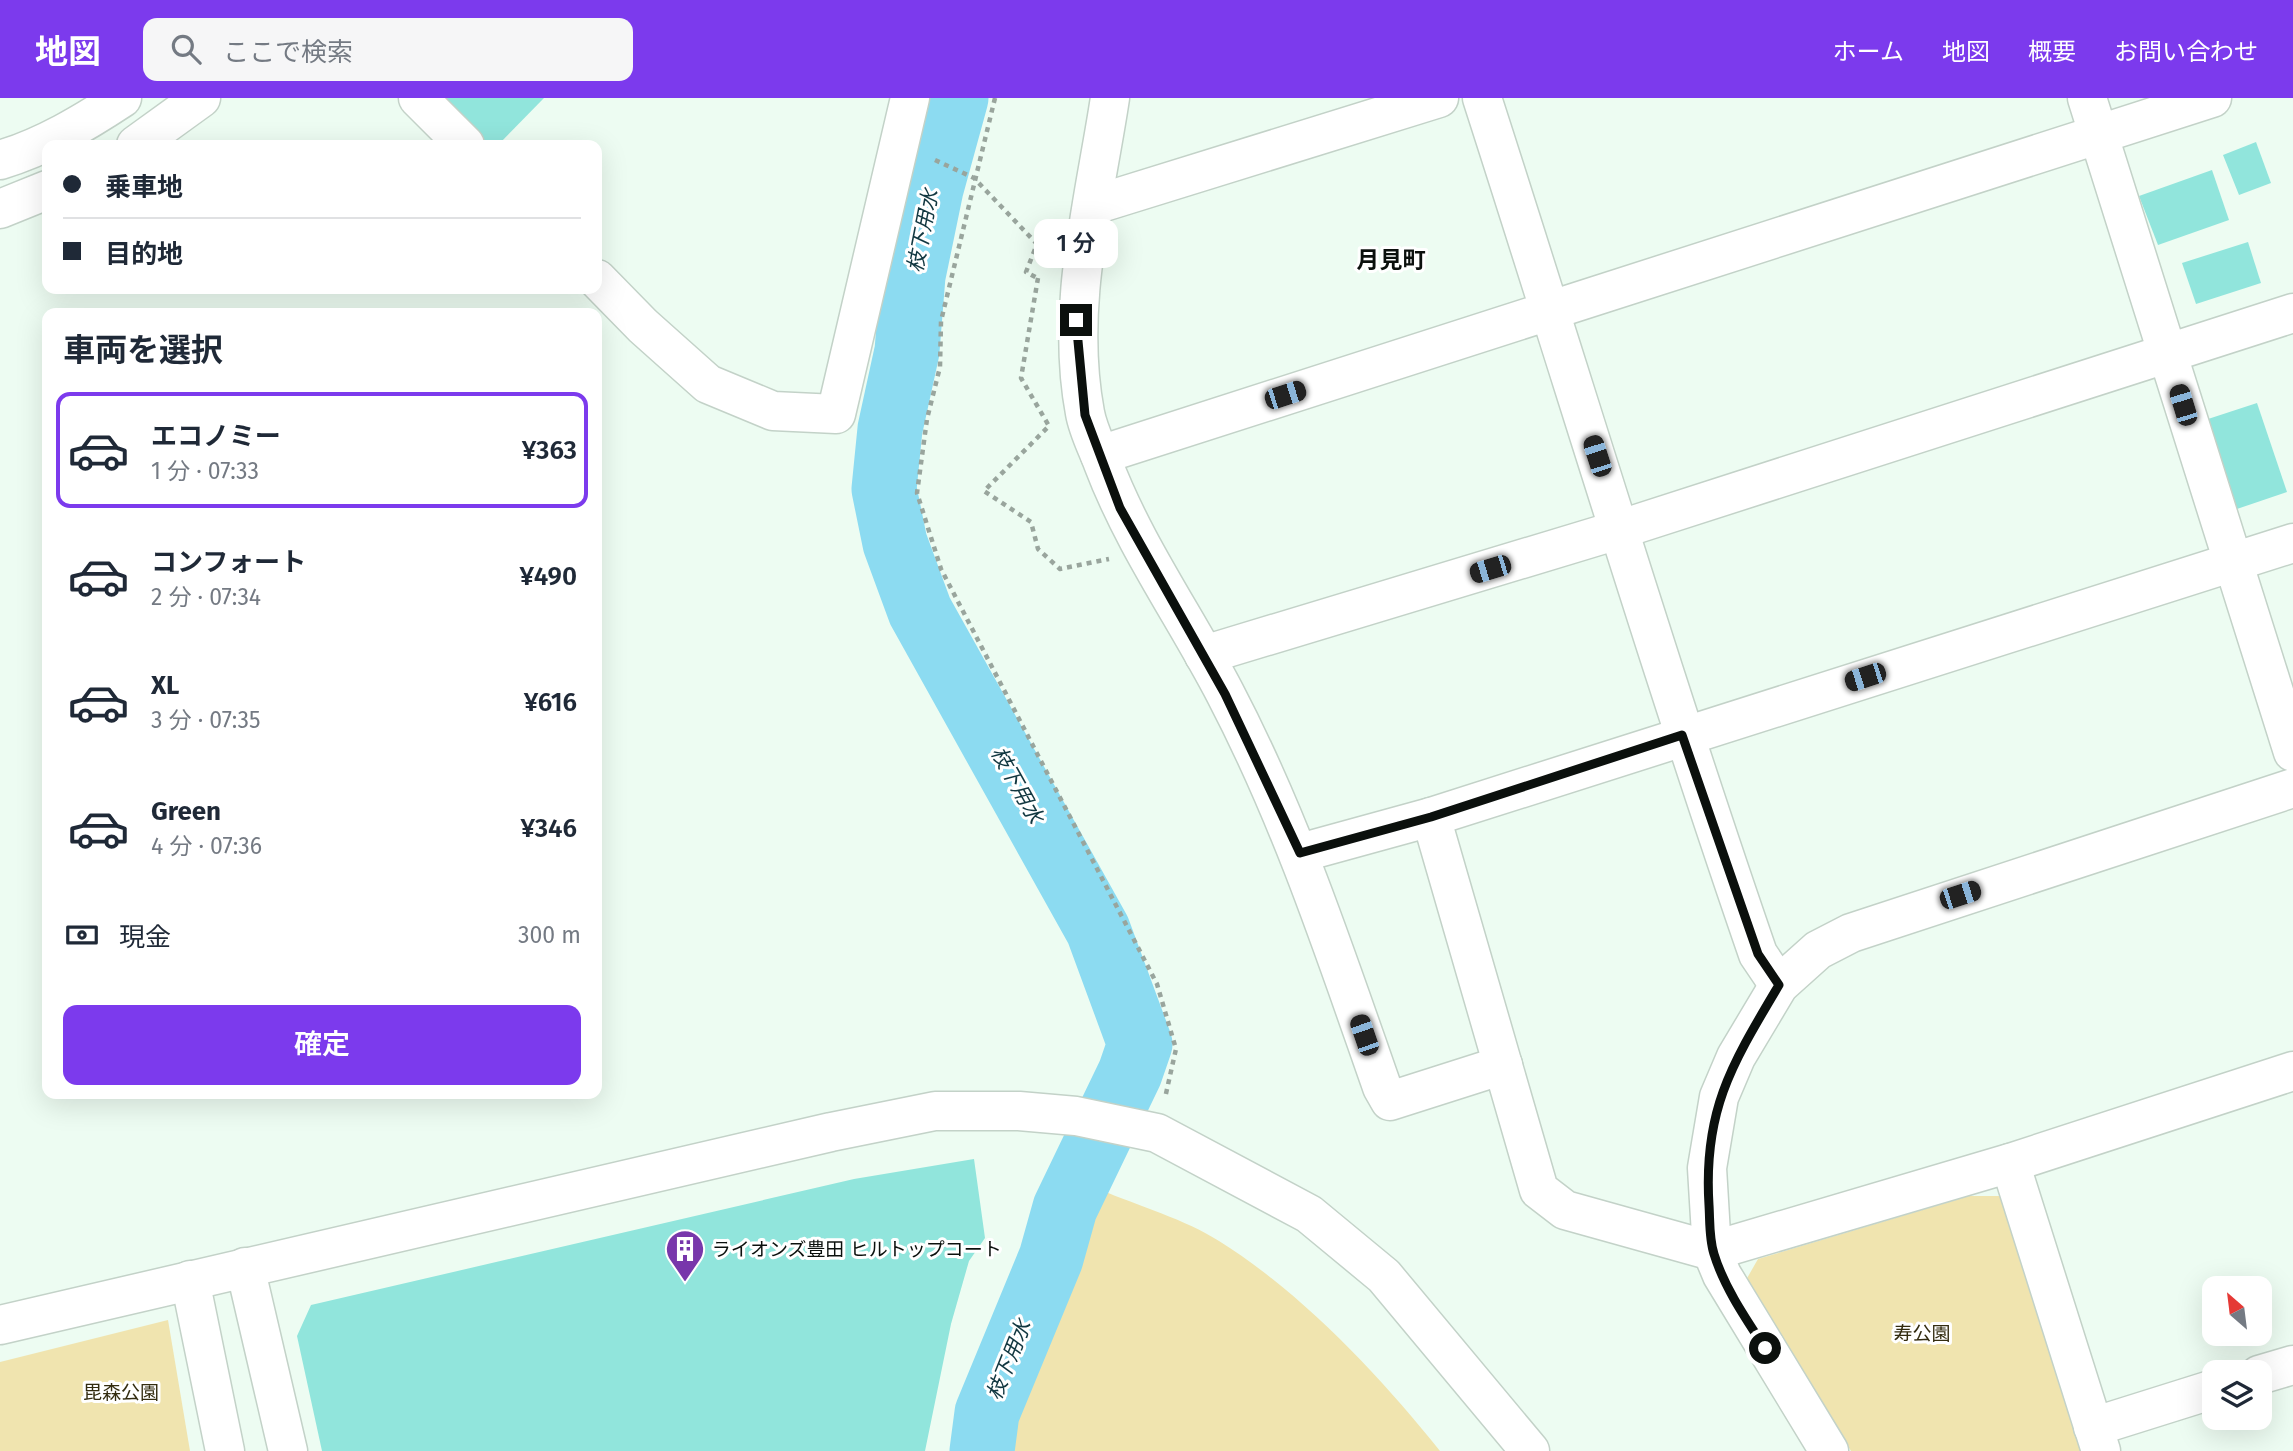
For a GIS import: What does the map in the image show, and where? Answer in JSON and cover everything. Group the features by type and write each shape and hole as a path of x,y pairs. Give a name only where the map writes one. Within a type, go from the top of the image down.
{"street":[{"path":"50,140 89,120 122,98"},
{"path":"143,140 201,98"},
{"path":"418,98 460,140"},
{"path":"602,284 643,326 708,384 773,411 836,414 910,98"},
{"path":"1110,98 1094,205 1084,241 1076,320 1085,415 1120,508 1225,694 1300,853 1382,1087 1390,1101 1503,1065"},
{"path":"1094,205 1438,98"},
{"path":"1482,98 1621,529 1682,735 1758,954 1779,985"},
{"path":"1100,455 1549,310 2093,115 2212,98"},
{"path":"2093,115 2293,752"},
{"path":"0,160 42,144"},
{"path":"0,209 42,192"},
{"path":"1204,655 1621,529 2293,313"},
{"path":"1300,853 1431,817 1682,735 2293,543"},
{"path":"1829,1451 1751,1327 1712,1251 1707,1168 1719,1097 1736,1057 1779,985 1818,950 1883,920 2293,788"},
{"path":"1431,817 1539,1190 1565,1210 1712,1251 2010,1163 2293,1071"},
{"path":"0,1325 818,1135 934,1111 1018,1111 1085,1119 1141,1130 1308,1214 1384,1276 1530,1451"},
{"path":"2010,1163 2097,1439 2202,1395"},
{"path":"245,1268 288,1451"},
{"path":"190,1280 226,1451"},
{"path":"2272,1371 2293,1365"}],"path":[{"path":"995,98 941,321 940,367 927,419 917,493 941,569 1157,984 1176,1049 1141,1130"},
{"path":"974,178 1037,244 1026,272 1056,289 1080,289"},
{"path":"1038,278 1021,378 1049,426 984,491 1031,522 1038,549 1060,569 1099,563 1142,547"}],"green space":[{"path":"1101,1190 1206,1233 1280,1285 1365,1365 1440,1451 1003,1451 1020,1387 1063,1283 1081,1223"},
{"name":"寿公園","path":"1969,1196 2001,1196 2083,1451 1851,1451 1746,1280 1758,1259"},
{"name":"毘森公園","path":"168,1320 190,1451 0,1451 0,1362"}],"building":[{"path":"432,98 544,98 503,140 474,140"},
{"path":"2256,142 2271,183 2239,195 2223,155"},
{"path":"2212,170 2229,220 2158,245 2139,196"},
{"path":"2248,242 2261,283 2196,304 2182,263"},
{"path":"2257,403 2287,492 2234,510 2205,420"},
{"name":"ライオンズ豊田 ヒルトップコート","path":"974,1159 985,1238 969,1261 951,1324 925,1451 322,1451 297,1336 311,1305 854,1179"}],"waterway":[{"name":"枝下用水","path":"956,98 931,189 913,276 907,351 890,429 884,489 895,543 920,611 1098,930 1140,1044 1130,1073 1065,1208 1051,1258 987,1413 982,1451"}],"place":[{"name":"ライオンズ豊田 ヒルトップコート","path":"685,1283"}],"district":[{"name":"月見町","path":"1391,260"}],"route":[{"path":"1076,320 1085,415 1120,508 1225,694 1300,853 1431,817 1682,735 1758,954 1779,985 1736,1057 1719,1097 1707,1168 1712,1251 1722,1275 1765,1348"}]}
